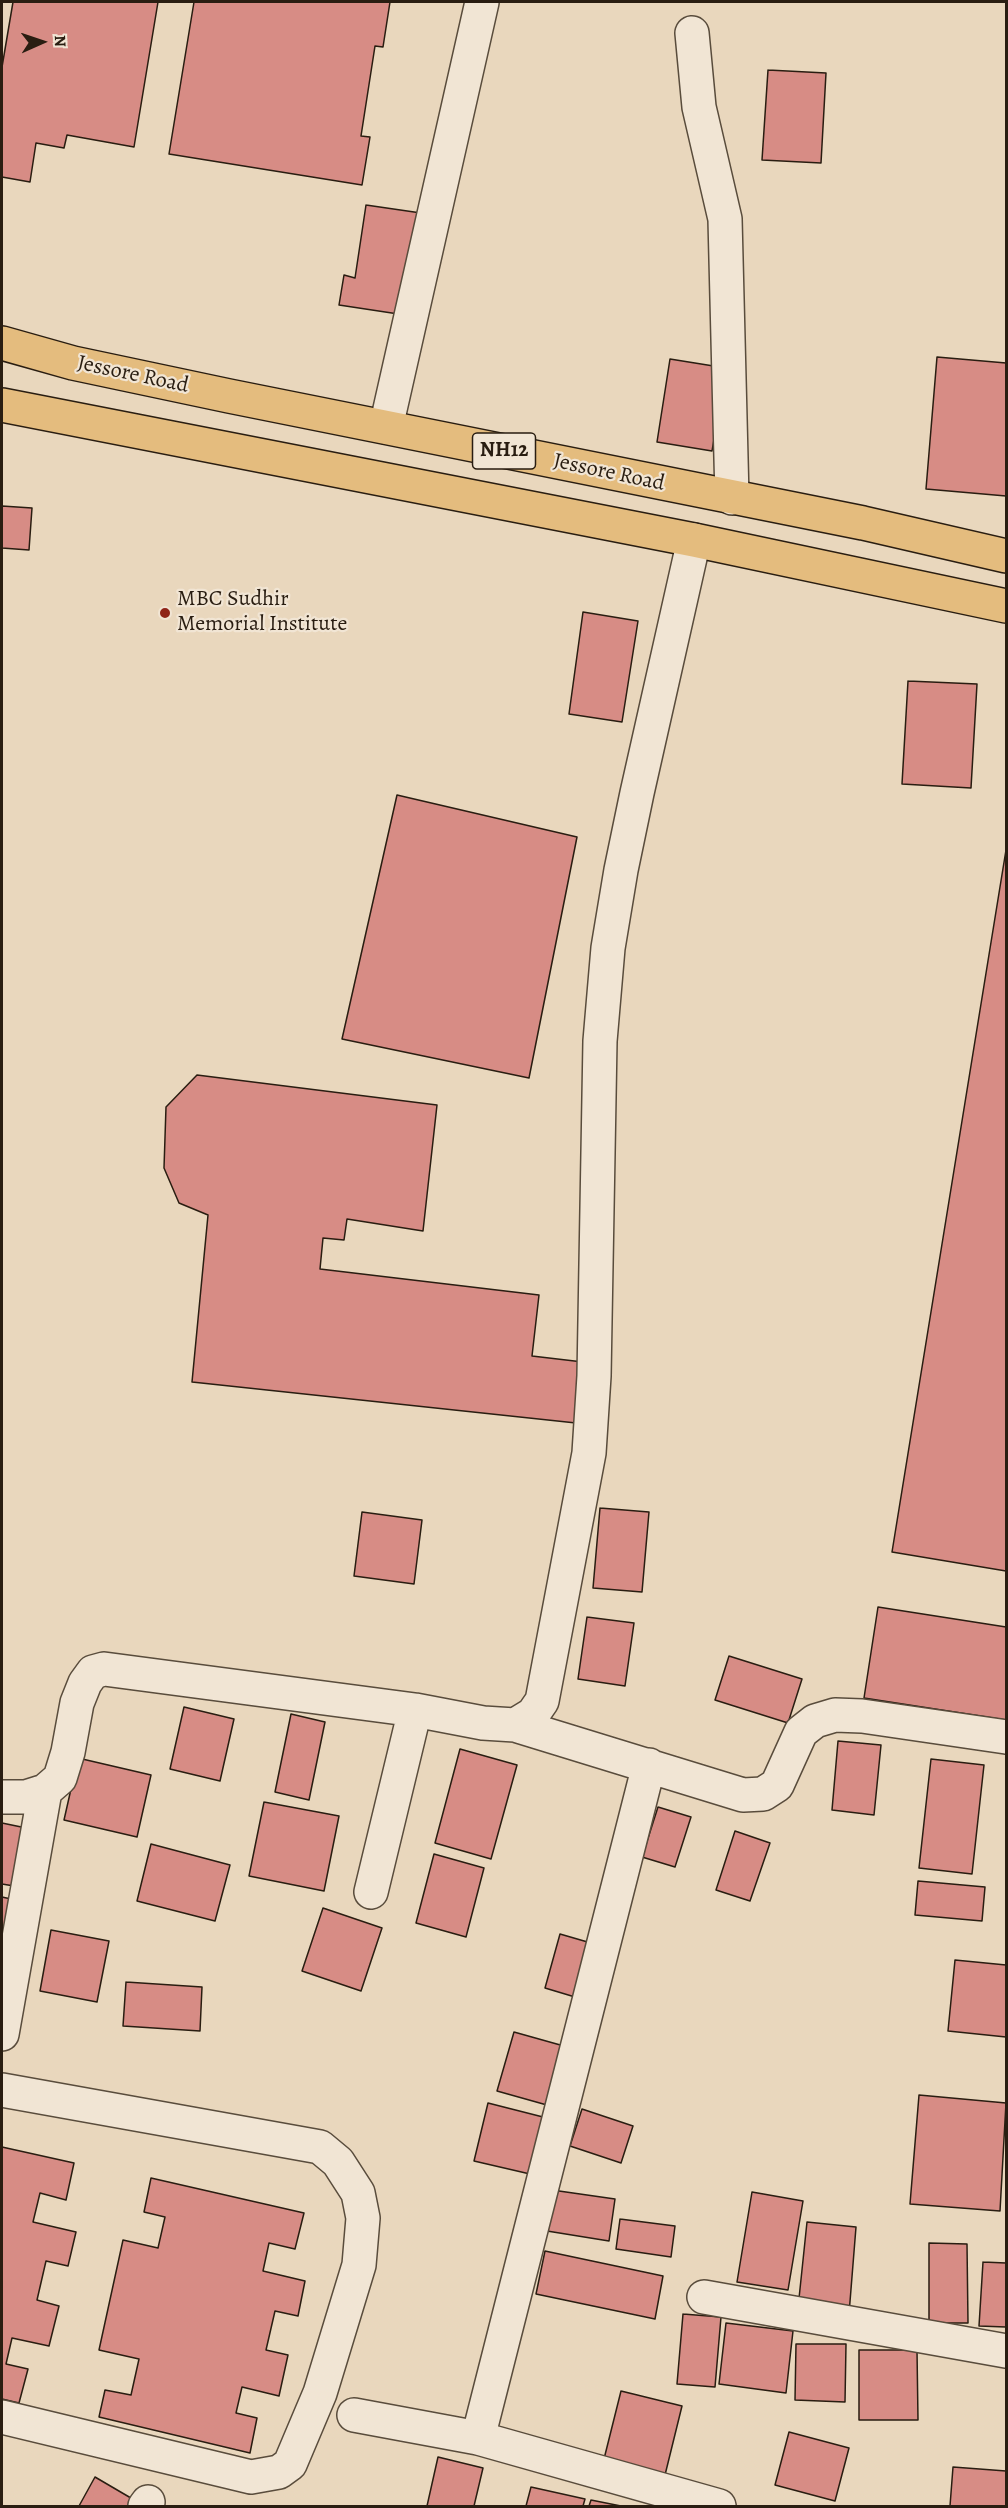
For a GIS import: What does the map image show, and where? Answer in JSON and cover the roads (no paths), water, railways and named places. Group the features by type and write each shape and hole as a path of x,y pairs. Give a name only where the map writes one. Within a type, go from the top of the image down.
{"highway":[{"name":"Jessore Road","path":"2,343 74,363 863,523 1006,556"},
{"name":"NH12","path":"2,405 694,540 1006,606"}],"street":[{"path":"386,427 482,2"},
{"path":"692,33 699,107 725,219 732,498"},
{"path":"515,1725 533,1714 542,1701 589,1453 594,1376 600,1041 608,948 632,815 694,540"},
{"path":"2,1797 26,1797 45,1791 60,1778 68,1752 77,1703 85,1683 93,1672 104,1669 416,1710 483,1723 515,1725 744,1795 764,1794 777,1785 801,1732 816,1721 835,1715 862,1716 1006,1737"},
{"path":"371,1892 416,1710"},
{"path":"478,2438 649,1766"},
{"path":"2,2034 45,1791"},
{"path":"2,2090 320,2147 338,2162 358,2193 363,2218 359,2265 320,2393 290,2464 279,2472 251,2477 2,2417"},
{"path":"704,2297 1006,2351"},
{"path":"354,2415 478,2438 660,2498 719,2506"}],"place":[{"name":"MBC Sudhir Memorial Institute","path":"165,613"}]}
